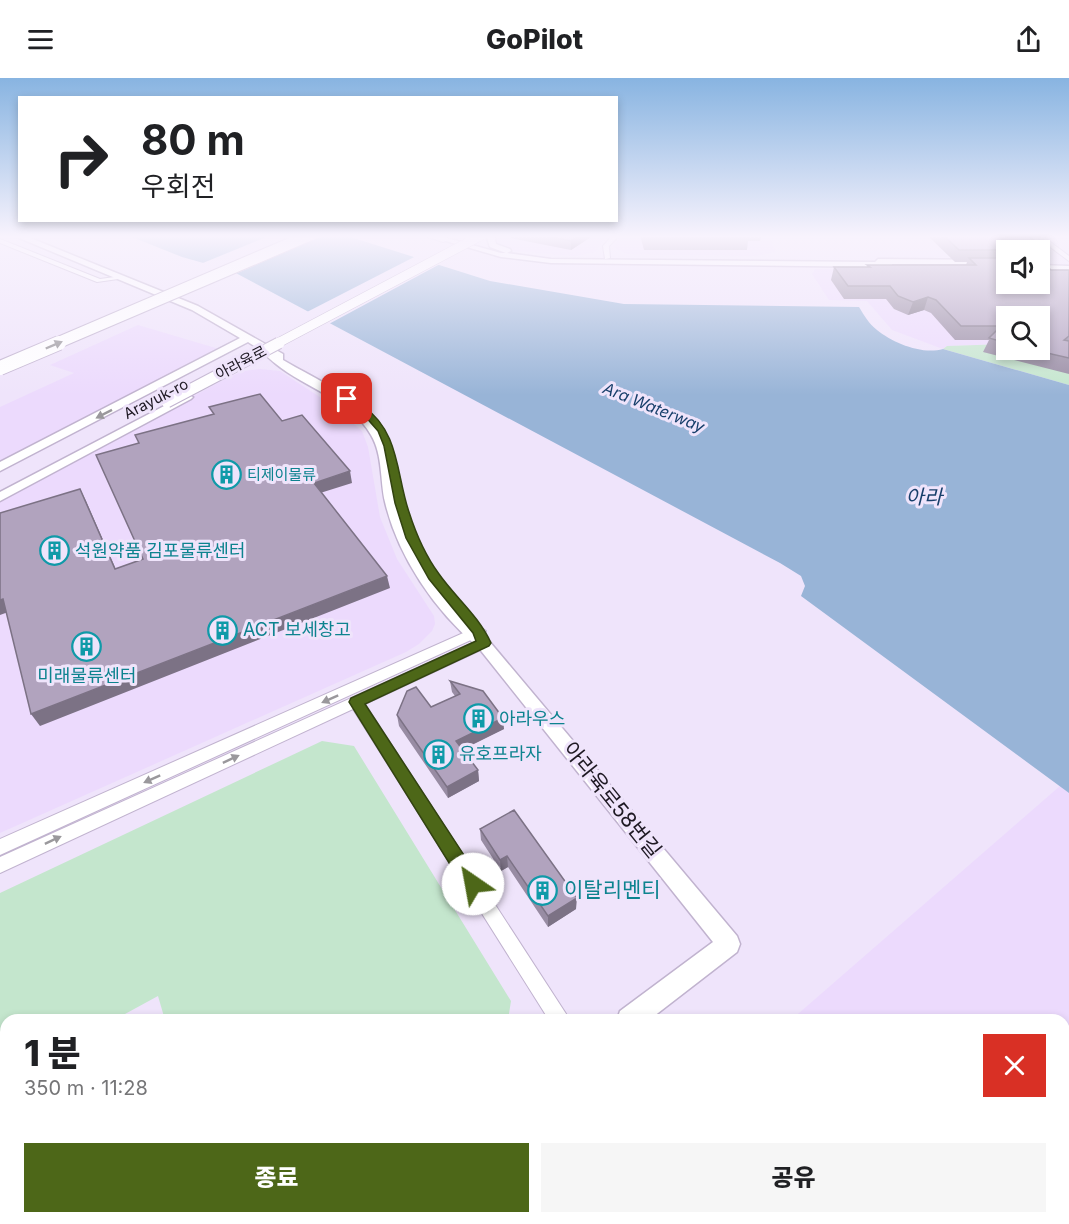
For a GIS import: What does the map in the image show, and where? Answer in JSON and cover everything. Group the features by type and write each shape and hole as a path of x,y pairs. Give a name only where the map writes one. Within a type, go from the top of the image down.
{"main road":[{"path":"33,341 158,288"},
{"path":"0,368 185,288"}],"street":[{"name":"아라육로58번길","path":"148,288 195,308 248,338 271,353 279,362 354,410 376,432 382,450 391,499 407,548 422,573 479,636 729,944 637,1014"},
{"name":"Arayuk-ro","path":"0,478 162,400 371,288"},
{"name":"아라육로","path":"0,489 162,400 378,288"},
{"path":"0,467 248,338"},
{"path":"0,497 271,353"},
{"path":"218,355 232,356 248,364"},
{"path":"0,865 356,702 479,636"},
{"path":"0,847 479,636"},
{"path":"356,702 556,1014"}],"shaded area":[{"path":"821,288 996,288 996,294 1040,294 1040,306 996,306 996,344 947,346 943,349 892,330 867,301 829,300"},
{"path":"138,325 219,349 0,462 0,407 74,373 50,365"},
{"path":"260,369 280,371 335,407 362,431 368,447 380,517 397,559 434,616 435,624 432,631 419,644 406,652 0,833 0,501 227,378 243,371"},
{"path":"1060,786 1069,793 1069,1014 798,1014"}],"green space":[{"path":"1069,343 1069,385 943,349 947,346 996,344 996,360 1050,360 1050,348"},
{"path":"322,741 354,746 511,1001 509,1014 163,1014 158,996 125,1014 0,1014 0,893"}],"water":[{"name":"아라","path":"265,288 534,288 624,304 859,307 877,330 908,347 926,350 943,349 1069,385 1069,793 801,596 805,586 801,576"}],"pier":[{"path":"353,288 395,288 327,325 305,313"}],"building":[{"path":"892,288 996,288 996,294 1050,294 1050,288 1069,288 1069,336 1064,340 1069,341 1069,358 1050,354 1050,306 996,306 996,326 961,326 936,300 928,297 913,302 898,296"},
{"path":"996,331 996,340 989,338"},
{"path":"260,394 282,421 302,415 350,471 314,483 387,576 31,714 3,599 0,600 0,513 80,489 115,569 143,559 96,455 139,443 135,435 214,414 209,407"},
{"path":"450,681 483,691 503,718 456,741 478,770 447,787 397,715 407,691 416,687 431,707 460,694"},
{"name":"이탈리멘티","path":"514,810 577,898 548,916 507,856 500,860 480,829"}],"place":[{"name":"티제이물류","path":"226,475"},
{"name":"석원약품 김포물류센터","path":"54,551"},
{"name":"ACT 보세창고","path":"222,630"},
{"name":"미래물류센터","path":"87,647"},
{"name":"아라우스","path":"478,719"},
{"name":"유호프라자","path":"438,754"},
{"name":"이탈리멘티","path":"543,890"}],"route":[{"path":"347,399 368,413 387,438 400,503 418,551 434,576 479,632 484,643 356,702 473,884"}],"water label":[{"name":"Ara Waterway","path":"654,407"}]}
